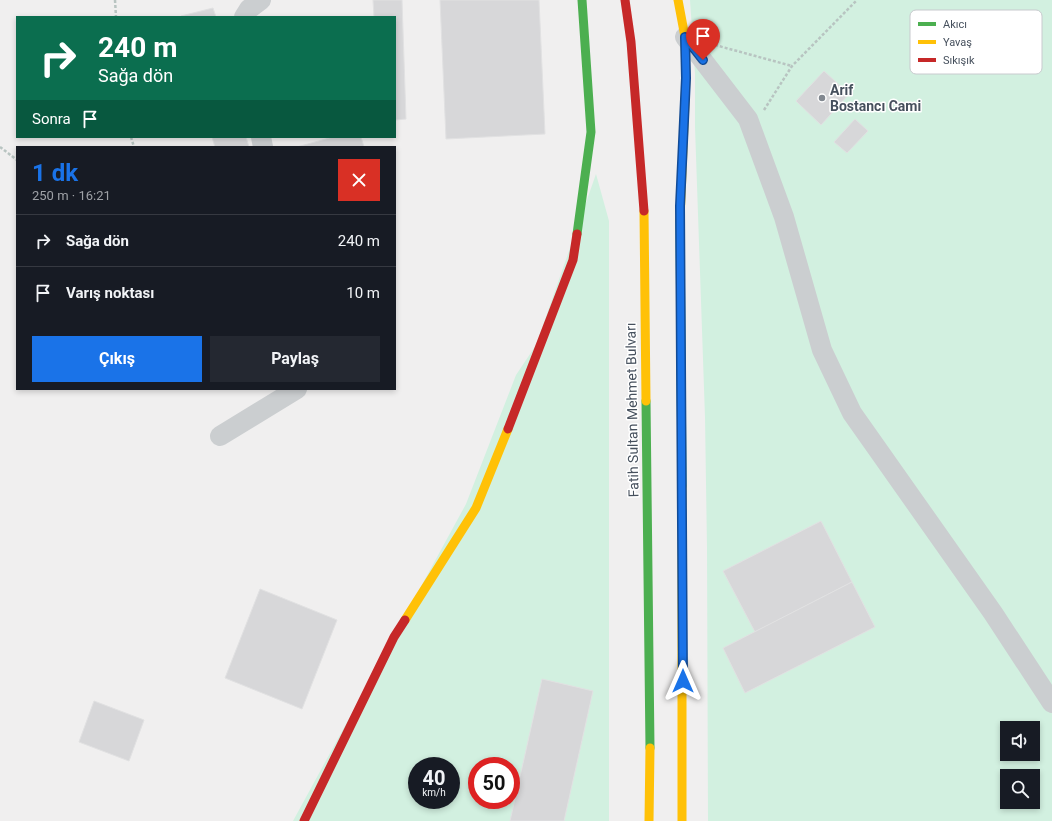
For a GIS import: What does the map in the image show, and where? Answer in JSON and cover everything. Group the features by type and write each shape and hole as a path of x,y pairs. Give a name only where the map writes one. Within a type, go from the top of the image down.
{"main road":[{"path":"304,821 394,637 476,508 528,380 574,260 590,132 582,0"},
{"name":"Fatih Sultan Mehmet Bulvarı","path":"626,0 631,42 644,214 650,756 649,821"},
{"path":"678,0 685,37 686,78 680,206 683,752 682,821"}],"street":[{"path":"245,16 249,9 261,0"},
{"path":"685,37 748,119 784,217 822,350 852,413 993,613 1052,703"},
{"path":"220,436 295,390"}],"path":[{"path":"115,0 116,16"},
{"path":"752,129 792,66 857,0"},
{"path":"685,37 792,66"},
{"path":"0,146 16,159"}],"green space":[{"path":"690,0 1052,0 1052,821 708,821 705,417 695,127 695,74"},
{"path":"596,174 609,221 609,821 293,821 466,504 516,375 536,345"}],"building":[{"path":"373,0 402,0 406,119 396,120 396,16 374,16"},
{"path":"440,0 539,0 545,134 446,139"},
{"path":"213,8 216,16 181,16"},
{"name":"Arif Bostancı Cami","path":"824,71 849,94 821,125 796,101"},
{"path":"855,119 868,131 847,153 834,142"},
{"path":"212,138 246,138 249,146 215,146"},
{"path":"329,138 361,138 364,146 301,146"},
{"path":"821,521 852,582 755,632 723,571"},
{"path":"852,582 875,627 745,693 723,648"},
{"path":"260,589 337,620 302,709 225,678"},
{"path":"542,679 593,691 564,821 510,821 513,809 520,809 520,777"},
{"path":"94,701 144,720 129,761 79,742"}],"traffic: fast":[{"path":"577,234 591,132 582,0"},
{"path":"680,220 682,486"},
{"path":"646,401 650,748"}],"traffic: slow":[{"path":"678,0 685,37 686,78 680,220"},
{"path":"644,211 646,401"},
{"path":"405,620 476,508 508,429"},
{"path":"682,486 682,821"},
{"path":"649,821 650,748"}],"traffic: jam":[{"path":"625,0 631,42 644,211"},
{"path":"508,429 573,260 577,234"},
{"path":"304,821 394,637 405,620"}],"place":[{"name":"Arif Bostancı Cami","path":"822,98"}],"route":[{"path":"683,681 680,206 686,78 685,37 703,60"}]}
